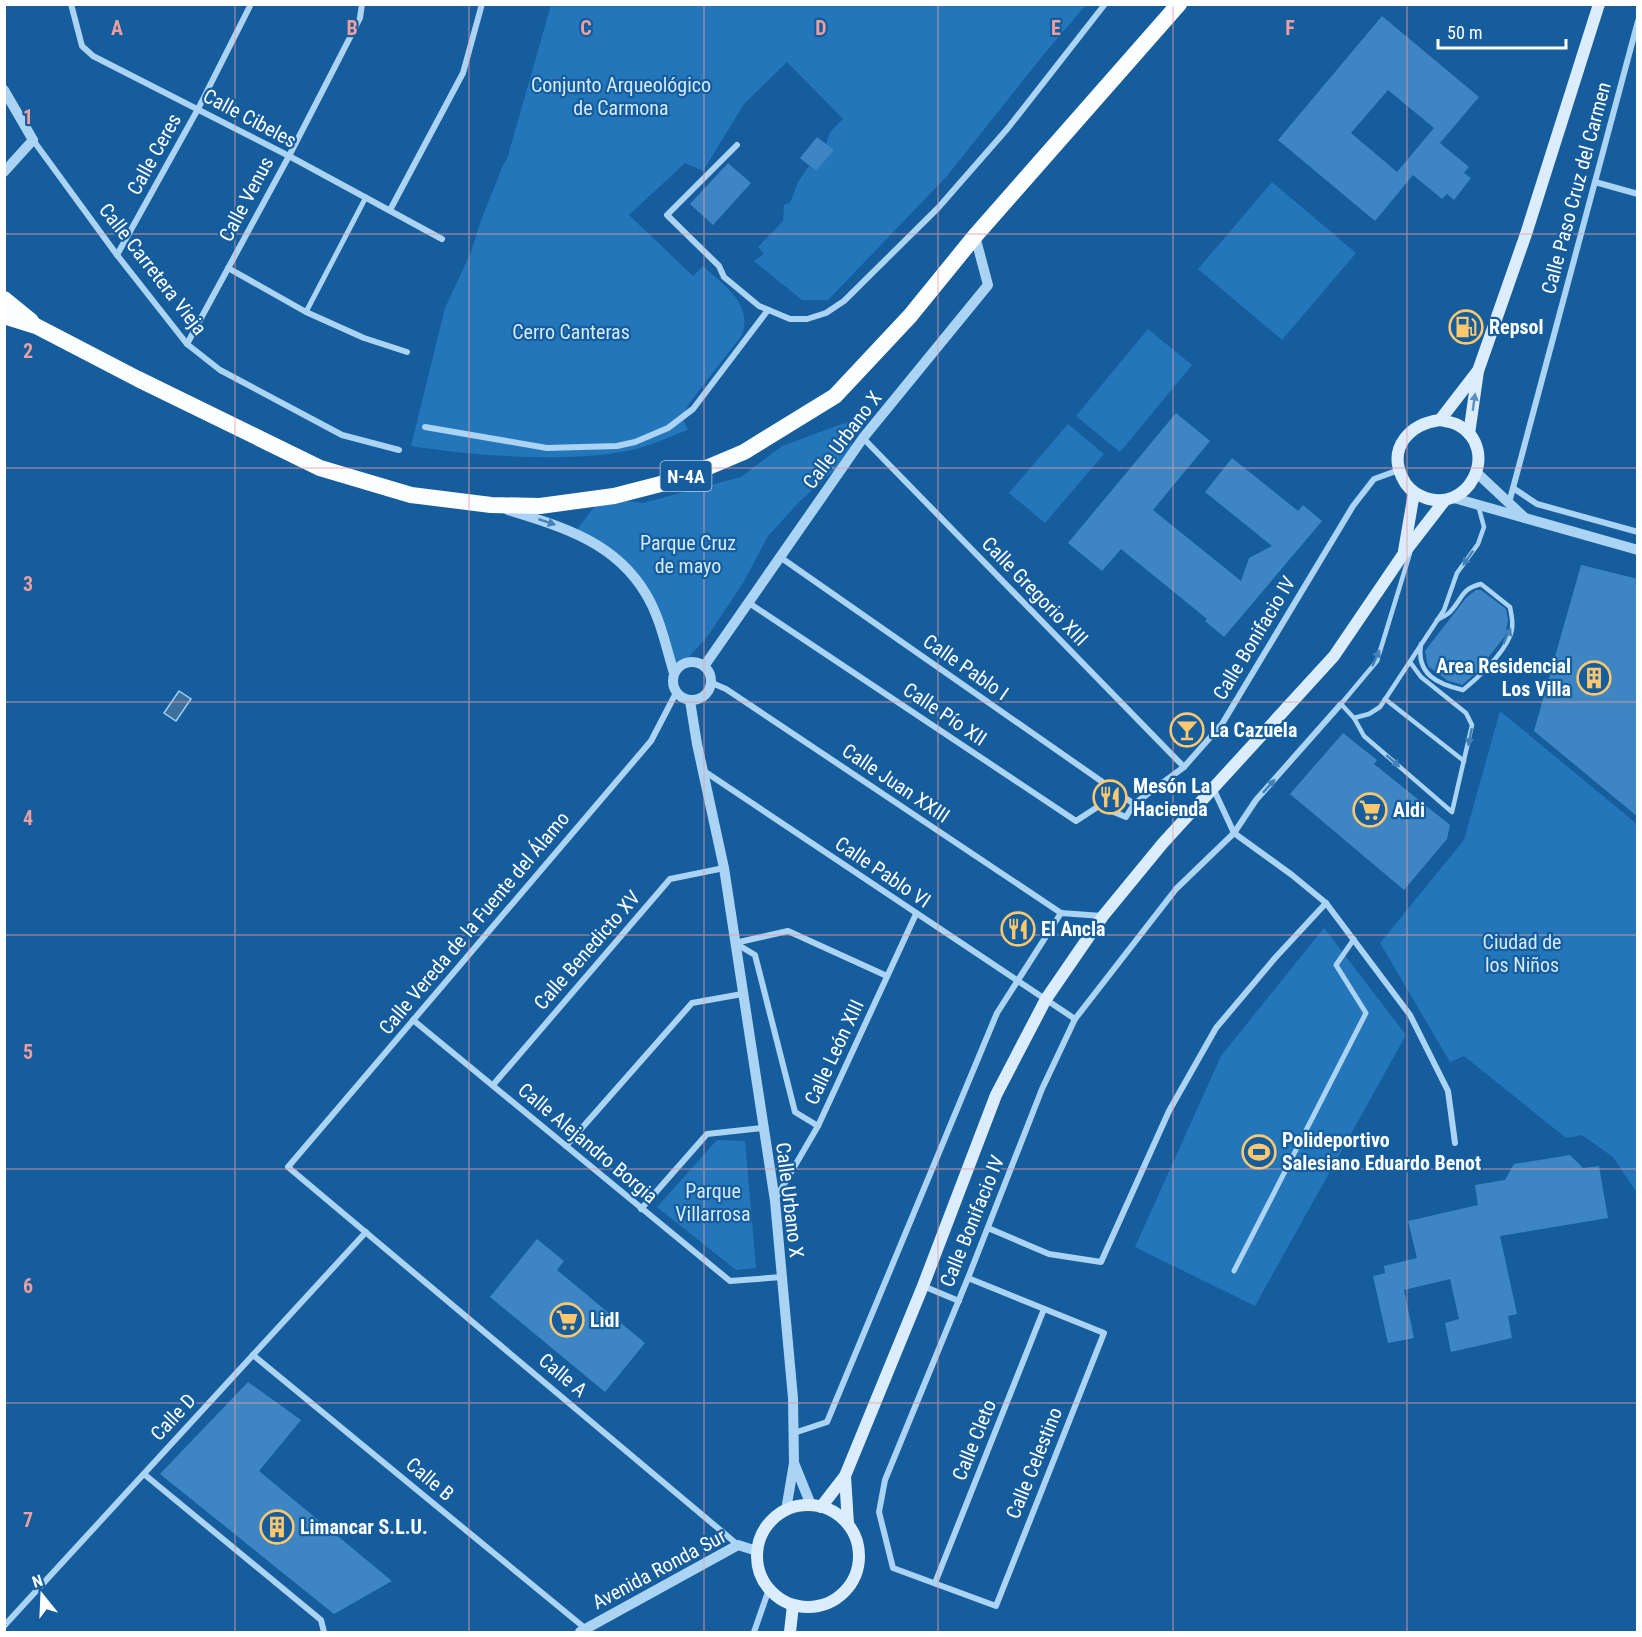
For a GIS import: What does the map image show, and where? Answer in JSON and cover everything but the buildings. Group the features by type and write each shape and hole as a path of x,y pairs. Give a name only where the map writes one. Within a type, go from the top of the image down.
{"highway":[{"name":"N-4A","path":"4,316 36,326 320,468 411,495 491,505 540,506 614,496 680,478 744,452 835,396 910,316 975,236 1179,4"},
{"name":"N-4A","path":"4,299 36,326"}],"main road":[{"path":"1469,434 1478,371 1526,234 1599,4"},
{"path":"1440,420 1478,371"},
{"path":"816,1506 845,1476 923,1287 996,1095 1046,999 1103,916 1163,843 1334,656 1414,540 1449,499 1470,486 1477,473 1479,460 1476,446 1469,434 1457,424 1440,420 1426,422 1410,432 1401,443 1398,457 1399,470 1404,483 1414,493 1428,500 1449,499"},
{"path":"1404,553 1414,493"},
{"path":"845,1476 848,1524"},
{"path":"798,1506 816,1506 836,1513 848,1524 859,1554 856,1570 850,1584 839,1596 824,1604 809,1607 793,1605 780,1599 769,1589 757,1565 757,1551 761,1534 771,1520 786,1510 798,1506"},
{"path":"790,1632 793,1605"}],"street":[{"name":"Calle Cibeles","path":"71,4 82,46 93,56 289,156 441,239"},
{"name":"Calle Ceres","path":"117,255 198,109 251,4"},
{"name":"Calle Venus","path":"187,344 289,156 360,18 362,4"},
{"path":"390,210 463,74 482,4"},
{"path":"737,145 667,215 719,266 724,277 768,310 790,319 807,319 826,313 844,301 903,244 974,168 1105,4"},
{"name":"Calle Paso Cruz del Carmen","path":"1509,503 1638,21"},
{"name":"Calle Carretera Vieja","path":"4,90 33,140 117,255 187,344 220,370 342,435 399,450"},
{"path":"4,172 33,140"},
{"path":"1594,182 1638,194"},
{"path":"306,312 366,197"},
{"name":"Calle Urbano X","path":"705,665 863,438 988,285 975,236"},
{"path":"228,268 306,312 364,338 408,352"},
{"path":"425,427 548,448 608,447 635,442 668,428 693,409 768,310"},
{"name":"Calle Gregorio XIII","path":"863,438 1184,766"},
{"name":"Calle Bonifacio IV","path":"1126,817 1134,804 1184,766 1222,724 1353,506 1374,479 1399,470"},
{"path":"1477,473 1528,520"},
{"path":"1513,488 1537,504 1638,532"},
{"path":"1449,499 1638,550"},
{"path":"491,505 575,532 600,545 624,567 647,595 663,633 674,673 672,683 676,693 690,701 704,697 712,683 710,672 705,665 694,661 683,663 674,673"},
{"name":"Calle Pablo I","path":"780,557 1134,804"},
{"name":"Calle Pío XII","path":"749,603 1077,821 1099,806 1126,817"},
{"name":"Calle Juan XXIII","path":"712,683 726,689 1061,913"},
{"name":"Calle Vereda de la Fuente del Álamo","path":"288,1167 651,741 676,693"},
{"name":"Calle Urbano X","path":"690,701 724,868 775,1201 793,1398 794,1463"},
{"name":"Calle Bonifacio IV","path":"996,1605 893,1568 879,1512 885,1480 959,1301 1042,1089 1075,1019 1176,889 1234,833 1256,800 1341,704"},
{"name":"Calle Pablo VI","path":"703,771 1075,1019"},
{"path":"1213,788 1234,833 1326,903 1410,1014 1448,1091 1455,1143"},
{"name":"Calle Benedicto XV","path":"493,1085 670,879 724,868"},
{"path":"988,1228 1049,1254 1101,1262 1169,1111 1216,1028 1275,958 1326,903"},
{"path":"793,1433 827,1422 998,1013 1017,981 1061,913 1103,916"},
{"name":"Calle León XIII","path":"775,1201 818,1126 916,914"},
{"path":"735,943 788,931 887,976"},
{"path":"1233,1271 1366,1012 1336,965 1354,939"},
{"name":"Calle Urbano X","path":"735,943 755,955 795,1112 818,1126"},
{"path":"566,1146 692,1003 742,994"},
{"name":"Calle Alejandro Borgia","path":"413,1020 730,1281 782,1277"},
{"path":"641,1209 707,1134 762,1128"},
{"name":"Calle A","path":"288,1167 738,1545"},
{"name":"Calle D","path":"4,1626 366,1232"},
{"path":"968,1278 1044,1309"},
{"path":"923,1287 959,1301"},
{"name":"Calle Celestino","path":"996,1605 1104,1333 1044,1309"},
{"name":"Calle Cleto","path":"935,1583 1044,1309"},
{"name":"Calle B","path":"254,1354 583,1631"},
{"path":"794,1463 816,1506"},
{"path":"786,1510 794,1463"},
{"path":"144,1474 321,1620 324,1632"},
{"name":"Avenida Ronda Sur","path":"583,1631 738,1545 757,1551"},
{"path":"754,1632 769,1589"}],"lane":[{"path":"1354,718 1369,714 1380,706 1444,610 1457,573 1478,544 1485,527 1478,505"},
{"path":"1410,662 1420,677 1466,713 1472,726 1452,812 1364,736 1354,718 1341,704 1377,661 1414,540"},
{"path":"1421,644 1419,657 1424,671 1445,686 1462,690 1480,675 1500,650 1510,636 1513,621 1510,607 1481,584 1471,587 1462,594 1450,612 1437,620"},
{"path":"1385,699 1464,761"}],"green space":[{"path":"551,5 1086,5 947,176 828,300 802,300 754,261 764,254 758,247 783,221 784,205 790,203 798,182 809,166 816,171 833,150 826,144 830,132 843,119 787,62 744,104 703,171 685,163 629,215 693,276 703,266 734,296 744,314 742,335 688,405 683,419 688,430 627,451 576,457 519,457 411,446 445,308 471,252 480,223 507,159"},
{"path":"1272,182 1356,253 1282,340 1198,269"},
{"path":"1148,329 1192,365 1120,452 1076,416"},
{"name":"Parque Cruz de mayo","path":"850,421 852,455 800,501 768,536 743,583 707,637 674,673 662,633 624,567 575,532 601,498 643,503 741,477 782,446"},
{"path":"1068,424 1104,454 1045,523 1009,493"},
{"name":"Ciudad de los Niños","path":"1500,711 1637,824 1637,1193 1613,1157 1582,1135 1566,1138 1464,1056 1450,1062 1380,943 1464,840"},
{"name":"Polideportivo Salesiano Eduardo Benot","path":"1324,928 1406,1035 1255,1306 1135,1247 1221,1056"},
{"name":"Parque Villarrosa","path":"717,1140 745,1141 756,1268 736,1270 657,1207"}],"shaded area":[{"path":"179,691 191,699 176,721 164,713"}],"place":[{"name":"Repsol","path":"1466,327"},
{"name":"Area Residencial Los Villa","path":"1594,678"},
{"name":"La Cazuela","path":"1187,730"},
{"name":"Mesón La Hacienda","path":"1110,797"},
{"name":"Aldi","path":"1370,810"},
{"name":"El Ancla","path":"1018,929"},
{"name":"Polideportivo Salesiano Eduardo Benot","path":"1259,1152"},
{"name":"Lidl","path":"567,1320"},
{"name":"Limancar S.L.U.","path":"277,1527"}],"park label":[{"name":"Conjunto Arqueológico de Carmona","path":"621,96"},
{"name":"Cerro Canteras","path":"571,332"}]}
